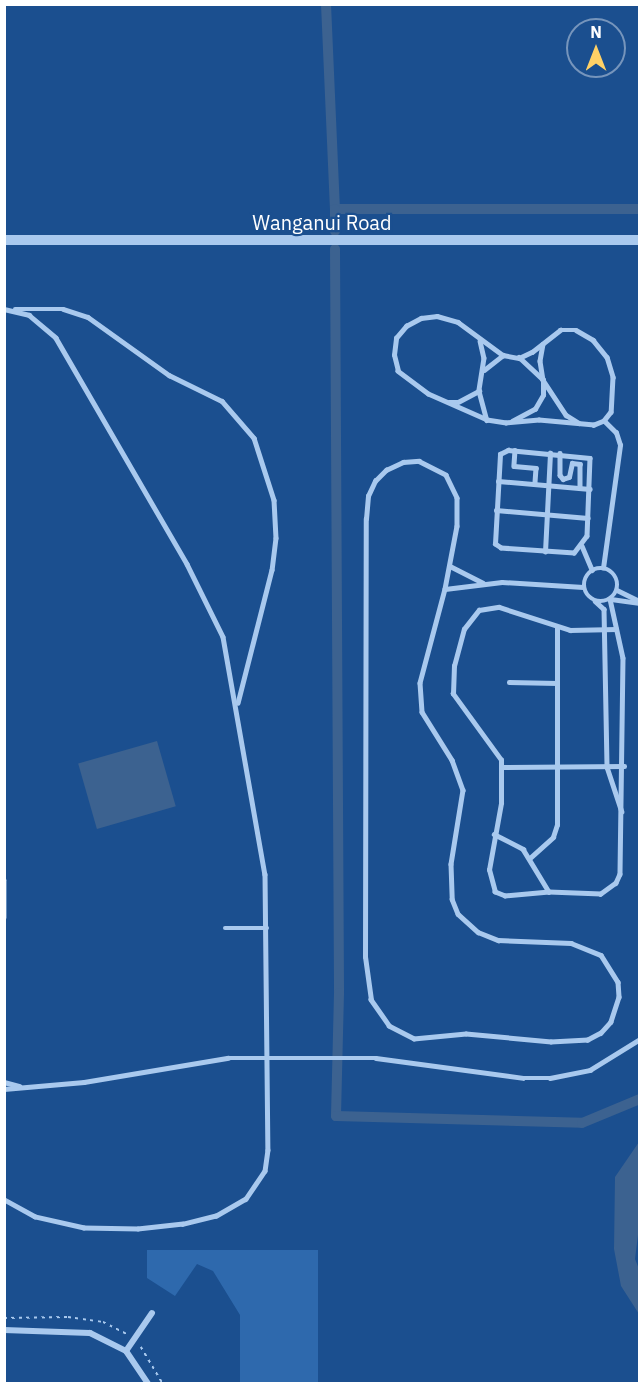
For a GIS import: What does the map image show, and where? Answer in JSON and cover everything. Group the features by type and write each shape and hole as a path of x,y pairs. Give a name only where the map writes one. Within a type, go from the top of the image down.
{"street":[{"name":"Wanganui Road","path":"4,240 639,240"},
{"path":"126,1350 152,1313"},
{"path":"4,1330 90,1333 126,1350 148,1383"}],"lane":[{"path":"4,309 42,307 88,317 169,375 222,401 254,438 274,500 276,538 272,570 237,706"},
{"path":"4,1200 35,1217 110,1230 183,1224 235,1209 257,1186 265,1171 268,1058 267,928 262,848 223,637 187,564 56,338 29,315 12,309"},
{"path":"519,358 532,352 548,337 560,330 576,330 593,340 607,357 614,396 611,412 604,421 581,424 539,420 506,423 487,420 428,394 398,371 394,355 396,338 414,322 437,316 475,332 503,355 519,358 543,380 566,415 581,424"},
{"path":"475,332 482,344 483,371 480,391 487,420"},
{"path":"506,423 535,409 543,395 540,361 548,337"},
{"path":"483,371 503,355"},
{"path":"447,402 458,402 480,391"},
{"path":"603,568 620,445 616,433 604,421"},
{"path":"515,450 514,466 536,468 535,484"},
{"path":"582,546 570,555 497,546 496,510 501,452 515,450 561,453 590,458 588,518 582,546 592,570 584,587"},
{"path":"545,552 550,453"},
{"path":"561,453 561,477 569,477 572,464 580,464 580,488"},
{"path":"419,461 433,465 454,487 458,514 445,589 422,665 420,698 425,719 452,760 463,790 451,864 452,899 458,914 478,932 509,941 571,942 601,955 618,982 618,1004 606,1027 588,1040 550,1042 466,1034 414,1039 389,1026 371,1000 365,957 366,519 368,496 386,470 403,462 419,461"},
{"path":"498,481 590,489"},
{"path":"496,510 588,518"},
{"path":"450,566 483,583"},
{"path":"592,570 603,568 615,575 617,590 611,599 623,658 622,860 616,883 601,894 549,892 519,897 495,892 489,870 501,803 502,767 486,735 453,694 454,666 464,628 480,610 489,607 509,608 557,628 616,629"},
{"path":"445,589 483,583 558,588 584,587"},
{"path":"584,587 604,609 607,767 622,812"},
{"path":"617,590 639,602"},
{"path":"595,601 611,599 639,602"},
{"path":"530,858 552,837 557,825 557,628"},
{"path":"509,682 557,683"},
{"path":"502,767 624,766"},
{"path":"495,834 510,840 530,858 549,892"},
{"path":"4,880 4,917"},
{"path":"225,928 267,928"},
{"path":"4,1089 84,1083 192,1062 268,1058 395,1060 523,1078 550,1078 590,1070 639,1039"},
{"path":"4,1082 24,1087"}],"shaded area":[{"path":"157,741 176,806 97,829 78,764"},
{"path":"639,1142 639,1227 635,1259 639,1269 639,1314 621,1286 614,1249 615,1177"},
{"path":"147,1250 318,1250 318,1383 240,1383 240,1315 213,1271 197,1264 175,1296 147,1278"}],"waterway":[{"path":"326,4 335,209 640,209"},
{"path":"335,209 335,231"},
{"path":"335,249 339,993 336,1116 582,1123 640,1099"}]}
